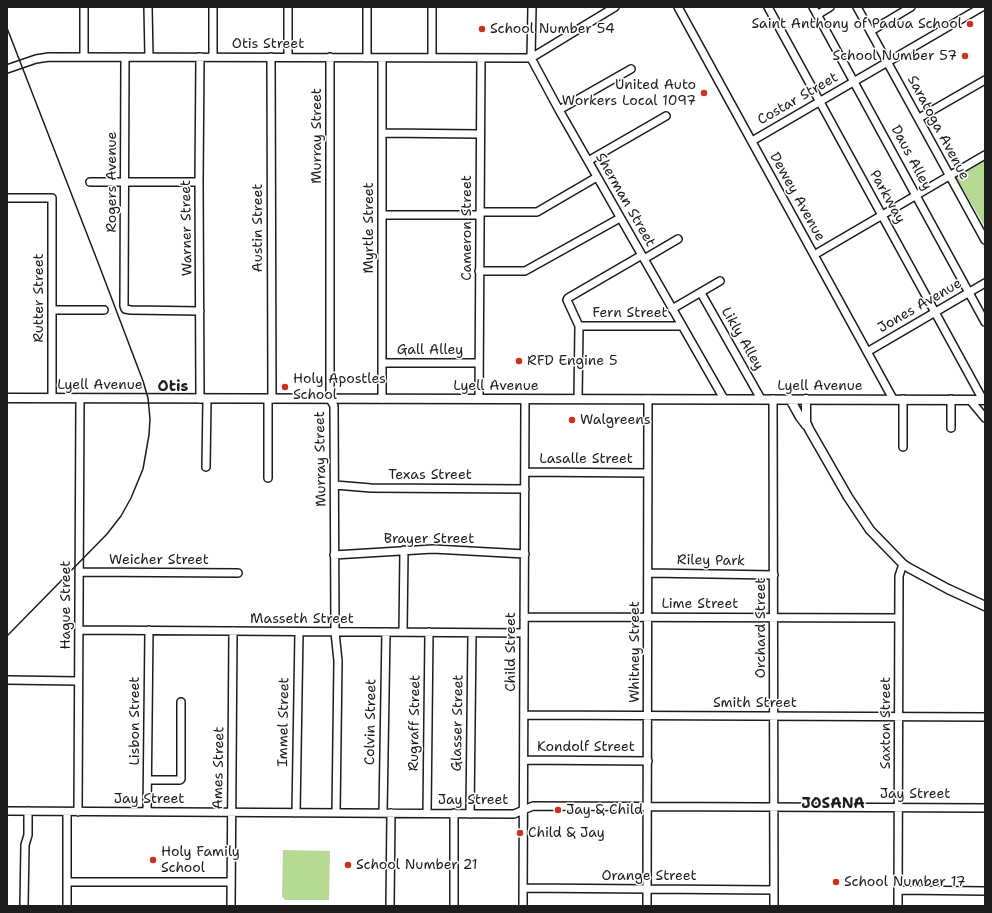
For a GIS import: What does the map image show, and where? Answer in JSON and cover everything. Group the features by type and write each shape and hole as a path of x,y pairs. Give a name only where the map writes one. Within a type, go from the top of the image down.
{"main road":[{"name":"Lyell Avenue","path":"7,398 984,400"},
{"path":"790,399 848,497 874,534 903,564 942,586 985,606"},
{"path":"806,399 806,416 809,429"}],"street":[{"path":"84,7 84,57"},
{"path":"148,7 148,57"},
{"path":"213,7 213,57"},
{"path":"288,7 288,57"},
{"path":"367,7 367,58"},
{"path":"432,7 432,58"},
{"name":"Sherman Street","path":"532,7 531,58 620,218 724,399"},
{"path":"531,58 615,7"},
{"name":"Dewey Avenue","path":"678,7 894,399"},
{"name":"Parkway","path":"768,7 984,400"},
{"name":"Daus Alley","path":"813,7 985,322"},
{"path":"817,15 830,7"},
{"name":"Saratoga Avenue","path":"857,7 985,240"},
{"path":"871,31 911,7"},
{"name":"Costar Street","path":"752,141 982,7"},
{"name":"Otis Street","path":"7,68 44,57 531,58"},
{"name":"Rogers Avenue","path":"124,57 124,307 128,310 200,311"},
{"name":"Warner Street","path":"200,57 200,311 206,468"},
{"name":"Austin Street","path":"268,478 270,399 271,57"},
{"name":"Murray Street","path":"330,57 330,399 334,406 335,632 338,661 336,813"},
{"name":"Myrtle Street","path":"382,58 382,399"},
{"name":"Cameron Street","path":"479,399 481,58"},
{"path":"559,110 631,69"},
{"path":"919,118 985,80"},
{"path":"588,161 666,116"},
{"path":"382,133 480,134"},
{"path":"814,256 985,156"},
{"path":"382,215 537,212 597,177"},
{"path":"90,182 199,182"},
{"name":"Rutter Street","path":"7,198 52,198 52,398"},
{"path":"479,271 521,272 529,269 620,218"},
{"path":"578,399 579,326 567,303 568,298 678,239"},
{"path":"672,309 720,281"},
{"name":"Jones Avenue","path":"867,352 985,283"},
{"name":"Likly Alley","path":"701,292 761,399"},
{"path":"52,310 104,310"},
{"name":"Fern Street","path":"579,326 682,326"},
{"name":"Gall Alley","path":"382,363 479,363"},
{"name":"Hague Street","path":"78,812 80,398"},
{"name":"Child Street","path":"523,906 525,399"},
{"name":"Whitney Street","path":"647,906 648,399"},
{"name":"Orchard Street","path":"774,399 774,906"},
{"path":"903,399 903,447"},
{"path":"951,400 951,428"},
{"path":"970,400 985,418"},
{"name":"Lasalle Street","path":"525,472 648,473"},
{"name":"Texas Street","path":"335,485 371,488 525,489"},
{"name":"Brayer Street","path":"334,555 433,549 524,554"},
{"path":"403,632 404,550"},
{"name":"Saxton Street","path":"898,906 899,576 903,564"},
{"name":"Weicher Street","path":"79,572 238,573"},
{"name":"Riley Park","path":"648,573 774,575"},
{"name":"Lime Street","path":"524,617 899,618"},
{"name":"Masseth Street","path":"79,630 524,633"},
{"name":"Lisbon Street","path":"147,812 149,630"},
{"name":"Ames Street","path":"231,906 233,631"},
{"name":"Immel Street","path":"296,813 299,632"},
{"name":"Colvin Street","path":"383,813 386,632"},
{"name":"Rugraff Street","path":"427,813 429,632"},
{"name":"Glasser Street","path":"470,814 472,633"},
{"path":"7,680 78,681"},
{"path":"148,780 181,779 181,702"},
{"name":"Smith Street","path":"524,715 985,717"},
{"name":"Kondolf Street","path":"524,760 648,761"},
{"name":"Jay Street","path":"7,811 514,814 533,806 985,808"},
{"path":"24,906 25,845 28,835 28,811"},
{"path":"67,812 67,906"},
{"path":"390,906 391,813"},
{"path":"454,813 454,906"},
{"path":"67,882 231,882"},
{"name":"Orange Street","path":"523,888 774,890"},
{"path":"898,890 985,891"}],"green space":[{"path":"985,160 985,227 956,177"},
{"path":"283,850 330,851 329,900 285,900 282,896"}],"railway":[{"path":"7,28 143,381 148,398 150,419 149,435 143,469 131,498 121,516 107,534 7,636"}],"place":[{"name":"Saint Anthony of Padua School","path":"970,24"},
{"name":"School Number 54","path":"482,29"},
{"name":"School Number 57","path":"965,56"},
{"name":"United Auto Workers Local 1097","path":"704,93"},
{"name":"RFD Engine 5","path":"519,361"},
{"name":"Holy Apostles School","path":"285,387"},
{"name":"Walgreens","path":"572,420"},
{"name":"Jay & Child","path":"558,810"},
{"name":"Child & Jay","path":"520,833"},
{"name":"Holy Family School","path":"153,860"},
{"name":"School Number 21","path":"348,865"},
{"name":"School Number 17","path":"836,882"}],"district":[{"name":"Otis","path":"173,387"},
{"name":"JOSANA","path":"833,804"}]}
